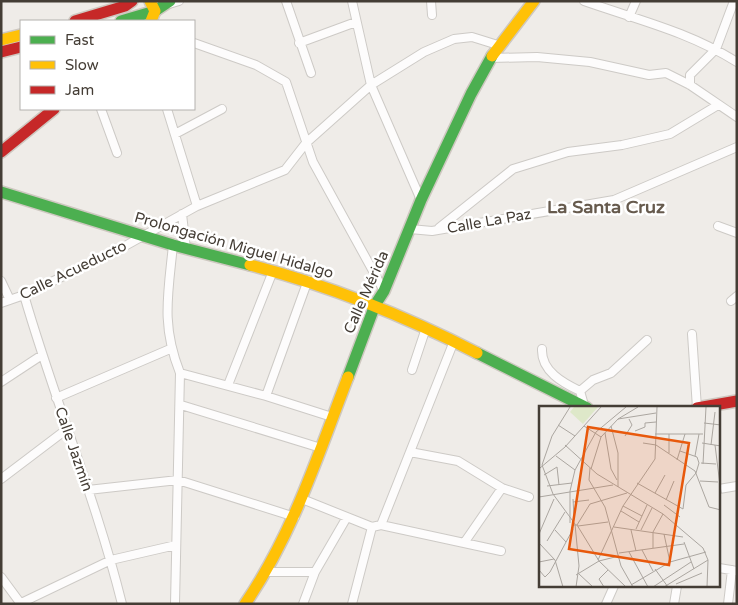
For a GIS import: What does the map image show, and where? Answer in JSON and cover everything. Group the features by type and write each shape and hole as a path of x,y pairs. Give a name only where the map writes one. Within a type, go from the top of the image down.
{"street":[{"path":"110,1 129,4"},
{"path":"286,1 311,73"},
{"path":"352,1 371,85 421,200"},
{"path":"431,1 432,14"},
{"name":"Calle Mérida","path":"245,604 267,572 295,517 375,305 384,291 421,200 471,94 491,58 534,1"},
{"path":"584,1 629,17 678,31 716,49 737,62"},
{"path":"629,17 636,1"},
{"path":"690,85 690,74 716,49 734,1"},
{"path":"124,20 173,2"},
{"path":"78,20 129,4"},
{"path":"299,43 356,22"},
{"path":"1,40 20,35"},
{"name":"Calle Acueducto","path":"1,304 24,295 144,236 197,206 285,170 306,143 371,85 424,52 454,39 480,38 501,46"},
{"path":"195,43 256,64 286,82 313,162 384,291"},
{"path":"1,52 20,47"},
{"path":"491,58 537,57 590,62 649,74 666,74 690,85 737,117"},
{"path":"432,231 444,226 514,169 568,152 622,145 670,134 718,105"},
{"path":"175,134 222,109"},
{"path":"1,152 53,110"},
{"path":"101,110 117,154"},
{"path":"167,110 197,206"},
{"name":"Calle La Paz","path":"410,229 432,231 614,200 737,147"},
{"name":"Prolongación Miguel Hidalgo","path":"1,192 173,245 308,280 375,305 426,328 585,406"},
{"path":"182,214 186,248"},
{"path":"718,226 737,233"},
{"path":"173,245 166,310 170,348 180,373 181,405 175,604"},
{"path":"228,385 273,271"},
{"path":"266,396 308,280"},
{"path":"1,281 10,300"},
{"name":"Calle Jazmín","path":"24,295 56,398 111,560 122,604"},
{"path":"412,370 426,328"},
{"path":"692,334 697,406"},
{"path":"580,392 593,380 610,373 647,340"},
{"path":"381,525 454,341"},
{"path":"56,398 170,348"},
{"path":"542,349 542,358 550,373 580,392 585,406"},
{"path":"1,382 42,355"},
{"path":"180,373 228,385 332,417"},
{"path":"708,406 737,401"},
{"path":"181,405 321,448"},
{"path":"1,479 67,429"},
{"path":"410,452 458,461 502,488 529,497"},
{"path":"88,490 178,480 295,517"},
{"path":"720,488 737,486"},
{"path":"464,543 502,488"},
{"path":"302,499 372,527 381,525 501,551"},
{"path":"303,604 315,572 347,517"},
{"path":"352,604 372,527"},
{"path":"1,577 21,604 111,560 176,545"},
{"path":"720,568 734,571 728,604"},
{"path":"267,572 315,572"},
{"path":"606,604 613,588"},
{"path":"674,604 677,588"}],"traffic: fast":[{"path":"124,20 155,11 170,1"},
{"path":"348,377 375,305 384,291 421,200 471,94 492,56"},
{"path":"1,192 173,245 250,265"},
{"path":"477,353 583,406"}],"traffic: slow":[{"path":"150,1 155,11 151,20"},
{"path":"492,56 534,1"},
{"path":"1,40 20,35"},
{"path":"250,265 338,292 422,326 477,353"},
{"path":"245,604 262,577 291,522 348,377"}],"traffic: jam":[{"path":"78,20 125,6 132,1"},
{"path":"1,52 20,47"},
{"path":"1,152 53,110"},
{"path":"708,406 737,401"}],"district":[{"name":"La Santa Cruz","path":"606,207"}]}
